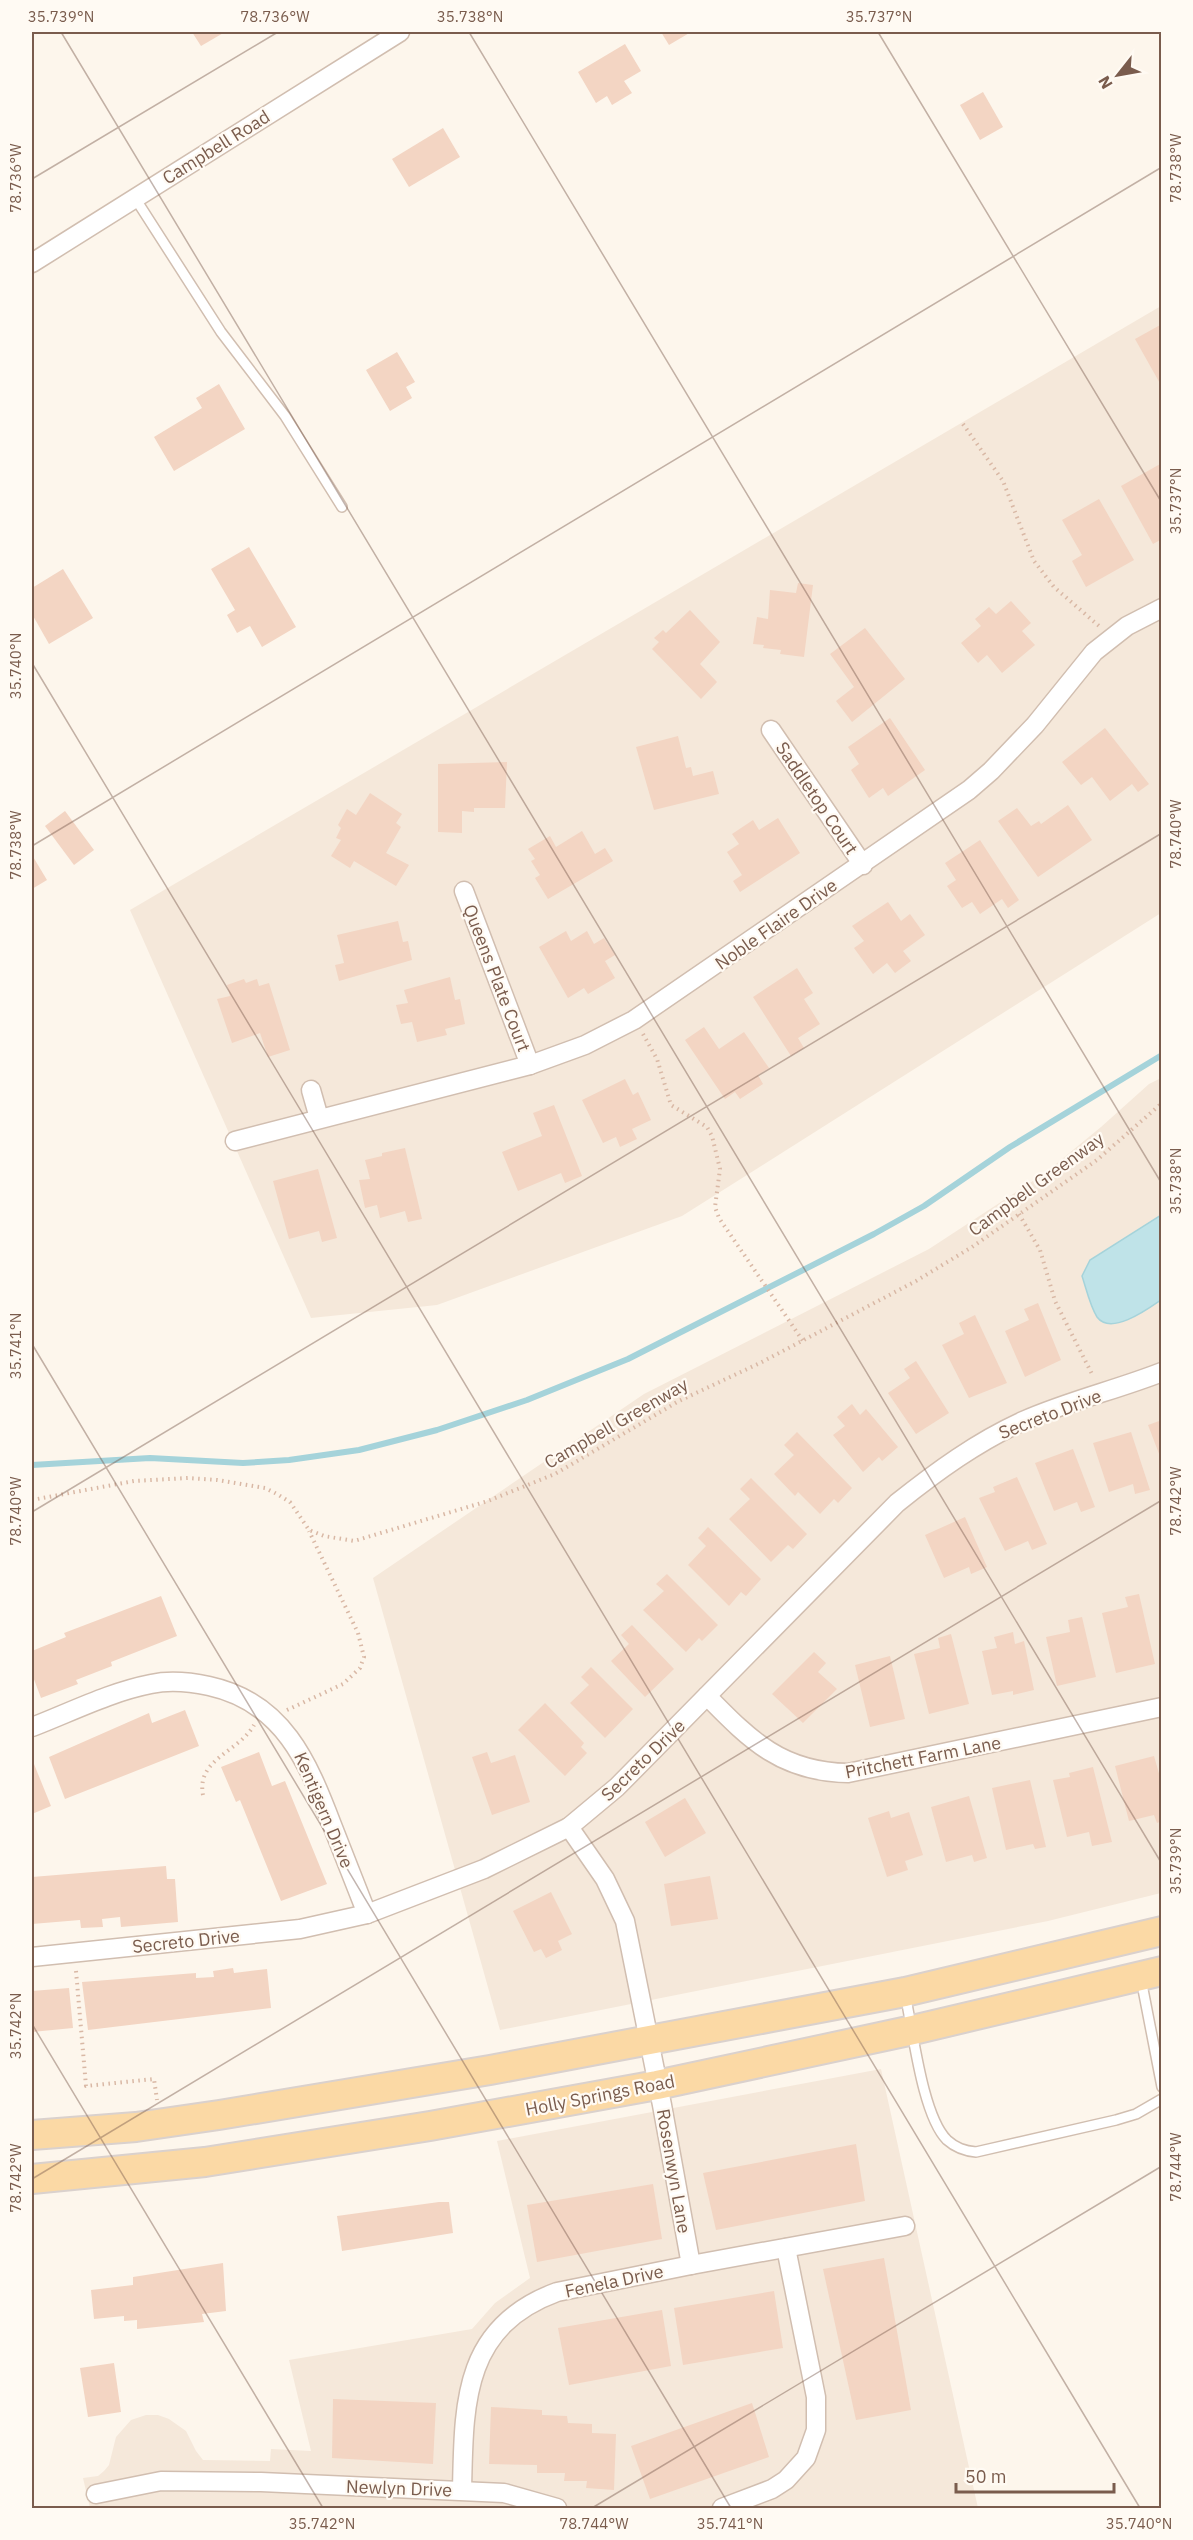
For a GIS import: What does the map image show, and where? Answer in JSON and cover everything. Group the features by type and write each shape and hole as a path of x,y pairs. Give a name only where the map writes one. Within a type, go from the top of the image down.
{"main road":[{"path":"32,2135 136,2127 297,2103 648,2042 905,1992 1161,1931"},
{"name":"Holly Springs Road","path":"32,2179 205,2162 657,2085 912,2030 1151,1974"}],"street":[{"name":"Campbell Road","path":"32,262 390,34"},
{"name":"Noble Flaire Drive","path":"235,1141 530,1065 585,1045 653,1010 946,808 991,771 1035,725 1094,651 1126,626 1161,608"},
{"name":"Saddletop Court","path":"771,730 863,865"},
{"name":"Queens Plate Court","path":"464,891 530,1065"},
{"path":"310,1090 319,1118"},
{"name":"Secreto Drive","path":"32,1957 300,1929 367,1914 484,1869 569,1827 617,1787 897,1503 930,1476 961,1455 1025,1420 1161,1372"},
{"name":"Kentigern Drive","path":"32,1727 122,1691 154,1684 183,1682 200,1684 228,1692 255,1705 276,1721 306,1762 367,1914"},
{"name":"Pritchett Farm Lane","path":"707,1696 732,1721 774,1754 792,1764 810,1769 848,1773 1161,1707"},
{"name":"Rosenwyn Lane","path":"569,1827 605,1879 625,1921 691,2265"},
{"name":"Fenela Drive","path":"462,2490 464,2415 468,2389 485,2348 499,2329 535,2300 557,2292 691,2265 906,2226"},
{"path":"722,2508 786,2480 806,2458 816,2430 816,2397 786,2248"},
{"name":"Newlyn Drive","path":"96,2494 161,2481 250,2482 504,2493 557,2508"}],"lane":[{"path":"135,198 221,332 285,416 342,507"},
{"path":"1151,1974 1161,2087"},
{"path":"905,1992 928,2108 946,2139 960,2150 976,2152 1116,2120 1136,2114 1161,2099"}],"path":[{"path":"963,424 1003,482 1034,561 1054,587 1102,628"},
{"path":"641,1031 657,1059 666,1096 671,1105 707,1127 712,1136 720,1169 715,1207 725,1229 803,1341"},
{"name":"Campbell Greenway","path":"309,1530 354,1541 488,1501 555,1474 678,1401 803,1341 916,1281 972,1247 1097,1160 1161,1103"},
{"path":"1019,1214 1040,1250 1055,1301 1093,1376"},
{"path":"32,1500 134,1481 188,1478 265,1488 290,1502 309,1530 358,1633 364,1657 353,1677 343,1684 291,1707 285,1713"},
{"path":"203,1795 201,1783 204,1773 214,1761 242,1742 255,1724 260,1728"},
{"path":"74,1954 86,2086 154,2079 157,2101"}],"shaded area":[{"path":"1161,306 1161,913 682,1216 437,1305 311,1318 130,910"},
{"path":"1161,1078 1161,1893 1048,1921 500,2030 373,1578 644,1394 929,1249 1045,1173 1149,1084"},
{"path":"881,2069 978,2508 90,2508 83,2478 98,2476 109,2465 116,2437 131,2420 146,2415 158,2415 169,2419 186,2431 203,2460 270,2461 271,2449 311,2451 289,2360 472,2329 495,2303 530,2278 497,2141"}],"water":[{"path":"1161,1215 1161,1300 1129,1319 1111,1324 1103,1322 1095,1313 1082,1276 1090,1260"}],"building":[{"path":"192,32 225,32 201,46"},
{"path":"661,32 691,32 669,45"},
{"path":"625,44 641,71 624,81 632,93 612,105 607,96 596,103 578,72"},
{"path":"983,92 1003,127 980,140 960,105"},
{"path":"443,128 460,157 409,187 392,159"},
{"path":"1162,324 1162,387 1135,339"},
{"path":"397,352 415,382 406,387 412,398 390,411 366,370"},
{"path":"219,384 245,429 174,471 154,437 202,408 196,398"},
{"path":"1162,463 1162,539 1153,544 1121,486"},
{"path":"1099,499 1134,560 1086,587 1072,561 1082,555 1062,520"},
{"path":"249,547 296,627 262,647 250,626 237,633 227,615 235,610 211,569"},
{"path":"63,569 93,618 49,644 32,614 32,588"},
{"path":"798,583 813,585 804,657 780,654 781,650 763,648 764,645 753,644 757,617 768,619 770,590 796,593"},
{"path":"1011,601 1031,623 1022,631 1035,645 1002,673 987,655 978,663 961,643 981,626 975,619 989,607 996,614"},
{"path":"690,610 720,642 700,664 717,682 701,699 652,649 659,642 654,638 663,630 666,633"},
{"path":"865,628 905,679 852,722 836,701 854,687 830,654"},
{"path":"890,718 925,770 888,796 883,788 869,798 851,770 859,764 848,747"},
{"path":"1105,728 1149,784 1138,792 1132,784 1110,801 1092,777 1081,785 1062,762"},
{"path":"678,736 686,768 691,767 693,776 713,771 719,794 654,810 636,747"},
{"path":"507,762 505,808 474,808 474,812 462,811 462,833 438,832 438,764"},
{"path":"370,793 402,814 396,823 401,827 386,853 409,865 396,886 354,861 350,868 331,856 341,840 336,838 341,828 338,825 347,809 356,815"},
{"path":"1068,805 1092,840 1038,877 998,821 1017,808 1031,826 1039,821 1041,824"},
{"path":"65,811 94,850 74,865 45,826"},
{"path":"778,818 800,853 740,892 733,881 742,875 727,852 739,844 732,834 753,820 759,830"},
{"path":"582,831 595,854 605,848 613,861 548,899 535,878 540,875 531,861 535,859 528,849 550,836 556,847"},
{"path":"980,840 1019,900 1008,908 1002,899 980,914 972,902 962,908 947,886 956,880 945,863"},
{"path":"32,855 47,880 32,889"},
{"path":"888,902 901,921 910,914 925,935 903,951 911,961 895,973 887,963 873,974 854,948 864,941 852,926"},
{"path":"398,921 403,942 408,941 412,960 339,981 335,965 344,963 337,935"},
{"path":"566,931 571,941 587,931 594,944 604,938 615,955 605,961 615,978 588,994 584,988 568,998 539,947"},
{"path":"797,968 813,993 804,999 820,1024 798,1038 804,1048 791,1056 753,997"},
{"path":"450,977 455,1000 460,999 465,1024 445,1029 447,1035 417,1042 412,1022 401,1024 396,1005 408,1003 404,990"},
{"path":"244,979 246,983 257,979 259,986 269,983 290,1050 268,1057 260,1033 232,1043 217,999 230,996 227,985"},
{"path":"704,1027 719,1049 744,1032 769,1068 758,1075 763,1084 740,1099 735,1092 725,1099 685,1040"},
{"path":"625,1079 633,1095 638,1092 651,1120 632,1129 637,1139 620,1147 616,1137 603,1143 582,1100"},
{"path":"554,1105 582,1176 565,1183 561,1173 518,1191 502,1152 542,1136 533,1113"},
{"path":"405,1148 422,1219 408,1222 405,1211 380,1218 377,1205 365,1208 359,1180 370,1179 365,1160 382,1156 382,1153"},
{"path":"318,1169 337,1238 322,1242 319,1231 289,1239 273,1181"},
{"path":"1038,1303 1061,1360 1025,1377 1005,1331 1029,1320 1024,1309"},
{"path":"975,1315 1007,1383 969,1398 942,1345 964,1334 959,1323"},
{"path":"916,1361 949,1413 916,1434 888,1393 910,1378 904,1369"},
{"path":"852,1404 860,1415 866,1409 898,1447 882,1461 879,1457 863,1472 833,1435 845,1426 837,1417"},
{"path":"1162,1420 1162,1459 1161,1459 1148,1425"},
{"path":"797,1432 852,1488 838,1503 834,1499 820,1514 798,1492 795,1496 774,1474 794,1455 784,1445"},
{"path":"1131,1432 1150,1490 1135,1494 1133,1484 1109,1492 1093,1443"},
{"path":"1073,1449 1095,1507 1081,1512 1077,1502 1054,1511 1035,1463"},
{"path":"1017,1477 1047,1544 1032,1550 1028,1541 1005,1551 979,1498 995,1492 993,1487"},
{"path":"751,1478 807,1534 793,1549 788,1545 771,1562 729,1519 750,1499 740,1489"},
{"path":"965,1517 987,1567 971,1574 969,1567 944,1578 925,1535"},
{"path":"708,1527 761,1579 746,1596 741,1592 729,1606 688,1565 706,1546 698,1538"},
{"path":"667,1574 718,1625 702,1641 699,1638 686,1652 643,1610 664,1591 656,1584"},
{"path":"1139,1594 1155,1664 1116,1673 1102,1613 1128,1607 1125,1597"},
{"path":"161,1596 177,1636 111,1662 112,1666 76,1680 78,1684 41,1698 32,1674 32,1651 66,1637 64,1633"},
{"path":"1082,1617 1096,1677 1057,1686 1046,1637 1070,1632 1068,1620"},
{"path":"632,1625 674,1669 645,1697 611,1661 629,1644 621,1635"},
{"path":"1013,1632 1015,1644 1024,1641 1034,1690 1013,1695 1013,1691 992,1695 982,1651 997,1648 994,1637"},
{"path":"951,1634 969,1704 929,1714 914,1654 940,1648 938,1638"},
{"path":"814,1652 826,1663 818,1672 837,1689 803,1723 772,1694"},
{"path":"890,1656 905,1719 870,1727 855,1665"},
{"path":"591,1667 633,1709 605,1738 570,1703 589,1685 581,1677"},
{"path":"545,1703 584,1743 581,1747 587,1753 565,1776 518,1730"},
{"path":"185,1710 199,1746 65,1799 49,1757 149,1713 152,1723"},
{"path":"259,1752 272,1786 285,1781 327,1884 281,1901 240,1800 236,1802 221,1767"},
{"path":"487,1752 491,1763 515,1755 530,1802 492,1815 472,1757"},
{"path":"1154,1756 1162,1784 1162,1821 1157,1823 1154,1815 1129,1821 1115,1766"},
{"path":"34,1764 51,1806 32,1814 32,1765"},
{"path":"1093,1767 1112,1842 1092,1846 1089,1832 1067,1837 1053,1780 1070,1777 1069,1773"},
{"path":"1030,1780 1046,1847 1035,1849 1033,1844 1006,1850 992,1788"},
{"path":"969,1796 987,1858 974,1862 972,1855 946,1862 931,1807"},
{"path":"685,1798 706,1833 665,1857 645,1822"},
{"path":"889,1811 891,1818 909,1812 923,1855 905,1861 908,1870 887,1877 868,1818"},
{"path":"166,1866 167,1879 175,1879 178,1922 121,1927 120,1917 102,1919 103,1927 81,1928 80,1920 32,1924 32,1877"},
{"path":"710,1876 718,1919 671,1926 664,1884"},
{"path":"551,1892 572,1934 558,1941 562,1950 546,1958 541,1949 534,1952 513,1911"},
{"path":"233,1968 234,1973 267,1969 271,2008 88,2030 82,1982 196,1973 196,1978 214,1977 213,1971"},
{"path":"69,1988 73,2028 32,2032 32,1991"},
{"path":"856,2144 865,2201 716,2230 703,2173"},
{"path":"653,2184 662,2239 537,2262 527,2205"},
{"path":"449,2202 453,2233 342,2251 337,2216"},
{"path":"884,2258 911,2410 856,2420 823,2269"},
{"path":"223,2263 226,2311 202,2314 204,2322 137,2329 137,2320 124,2321 124,2316 94,2319 91,2290 133,2285 133,2277"},
{"path":"774,2291 783,2348 683,2365 674,2308"},
{"path":"662,2310 671,2366 569,2385 558,2328"},
{"path":"114,2363 121,2412 88,2417 80,2368"},
{"path":"333,2399 436,2403 433,2464 332,2458"},
{"path":"752,2403 769,2457 650,2499 631,2446"},
{"path":"491,2407 542,2410 542,2415 567,2416 568,2423 592,2424 592,2433 616,2434 614,2490 586,2488 587,2481 564,2481 565,2473 537,2473 537,2465 489,2464"}],"waterway":[{"path":"32,1465 150,1458 243,1463 289,1460 359,1450 437,1430 527,1400 628,1359 874,1234 924,1206 1010,1147 1162,1055"}]}
